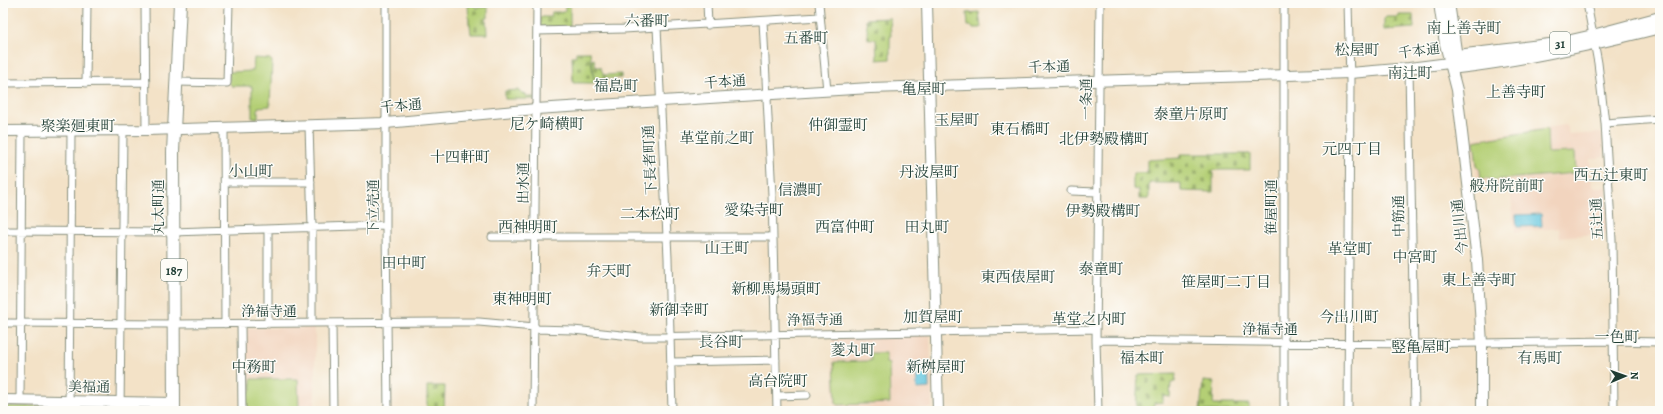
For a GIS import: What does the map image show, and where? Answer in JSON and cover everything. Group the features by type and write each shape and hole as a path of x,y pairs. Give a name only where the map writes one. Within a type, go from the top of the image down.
{"main road":[{"name":"丸太町通","path":"174,407 174,129 180,3"},
{"name":"千本通","path":"1594,40 1660,18"},
{"name":"千本通","path":"1454,62 1539,47 1594,40 1660,26"}],"street":[{"path":"86,83 87,3"},
{"path":"145,3 146,130"},
{"path":"177,82 227,83 228,3"},
{"name":"下立売通","path":"386,3 388,411"},
{"name":"出水通","path":"533,411 537,3"},
{"path":"707,3 708,25"},
{"path":"819,3 827,91"},
{"path":"927,3 938,411"},
{"name":"一条通","path":"1098,411 1096,329 1100,3"},
{"name":"笹屋町通","path":"1284,3 1284,411"},
{"path":"1348,3 1350,73 1348,411"},
{"name":"今出川通","path":"1439,3 1454,62"},
{"name":"今出川通","path":"1449,3 1457,90 1478,267 1482,344 1482,411"},
{"name":"五辻通","path":"1587,3 1594,40 1605,123 1612,240 1614,411"},
{"path":"537,30 708,25 820,17"},
{"path":"763,21 774,237 777,411"},
{"name":"下長者町通","path":"657,27 667,237 672,411"},
{"name":"千本通","path":"3,131 146,130 386,123 536,109 661,100 930,85 1350,73 1409,68 1454,62"},
{"name":"中筋通","path":"1409,68 1415,411"},
{"path":"3,83 146,82"},
{"path":"1605,123 1660,119"},
{"path":"309,126 312,227 312,323"},
{"path":"224,127 225,324"},
{"path":"120,406 123,130"},
{"path":"20,400 22,131"},
{"path":"69,406 71,131"},
{"path":"225,182 311,182"},
{"path":"1070,191 1097,192"},
{"path":"3,231 173,232 386,225"},
{"path":"268,229 268,324"},
{"path":"492,237 774,237"},
{"name":"浄福寺通","path":"3,323 268,324 479,322 641,336 1096,329"},
{"path":"332,323 333,411"},
{"path":"241,324 242,411"},
{"name":"浄福寺通","path":"1096,340 1284,341 1414,344 1612,341 1660,342"},
{"path":"671,362 776,360"},
{"path":"777,396 807,395"},
{"name":"美福通","path":"3,400 20,400 69,406 174,407"}],"shaded area":[{"path":"1566,125 1569,135 1602,133 1604,157 1590,159 1592,187 1606,187 1609,233 1560,237 1559,228 1515,232 1510,188 1479,190 1472,139"},
{"path":"245,328 315,328 315,411 246,411"},
{"path":"832,334 930,335 932,408 906,409 906,411 835,411"}],"green space":[{"path":"468,3 473,3 476,8 488,7 488,18 486,18 487,34 471,34"},
{"path":"565,5 570,5 570,27 540,27 540,17 551,17 552,12 565,12"},
{"path":"979,12 981,28 972,28 972,26 968,26 967,13"},
{"path":"1399,15 1413,15 1414,28 1384,30 1384,19 1386,17 1399,17"},
{"path":"890,18 890,59 877,60 876,39 868,39 866,19"},
{"path":"576,52 590,52 594,83 573,83 572,56 576,56"},
{"path":"254,58 270,59 272,61 270,106 258,107 258,118 252,118 252,86 232,86 229,83 229,72 253,71"},
{"path":"594,59 596,67 600,67 604,75 621,74 621,78 594,79 592,60"},
{"path":"519,90 519,92 526,94 527,97 535,97 535,99 505,99 505,91"},
{"path":"1547,129 1548,153 1575,152 1576,173 1492,180 1487,178 1481,179 1480,170 1477,166 1474,141"},
{"path":"1180,154 1250,154 1250,170 1213,170 1213,192 1181,191 1181,183 1149,183 1149,199 1139,199 1139,190 1133,189 1133,173 1147,173 1147,160 1180,158"},
{"path":"871,353 886,353 886,363 889,364 890,403 837,405 834,362 871,361"},
{"path":"1176,374 1175,382 1171,383 1170,397 1163,396 1163,402 1154,403 1153,411 1136,411 1138,375"},
{"path":"251,379 298,379 299,411 246,411 246,395 251,389"},
{"path":"1203,381 1214,382 1213,404 1249,404 1249,411 1200,411"},
{"path":"427,386 445,386 444,410 427,409"},
{"path":"3,406 62,406 66,411 3,411"}],"water":[{"path":"1541,214 1542,226 1517,227 1516,215"},
{"path":"928,362 929,388 917,389 916,363"}],"district":[{"name":"六番町","path":"647,21"},
{"name":"南上善寺町","path":"1464,28"},
{"name":"五番町","path":"806,38"},
{"name":"松屋町","path":"1357,50"},
{"name":"南辻町","path":"1410,73"},
{"name":"福島町","path":"616,86"},
{"name":"亀屋町","path":"924,89"},
{"name":"上善寺町","path":"1516,92"},
{"name":"泰童片原町","path":"1191,114"},
{"name":"玉屋町","path":"957,120"},
{"name":"尼ケ崎横町","path":"547,124"},
{"name":"仲御霊町","path":"838,125"},
{"name":"聚楽廻東町","path":"78,126"},
{"name":"東石橋町","path":"1020,129"},
{"name":"革堂前之町","path":"717,138"},
{"name":"北伊勢殿構町","path":"1104,139"},
{"name":"元四丁目","path":"1352,149"},
{"name":"十四軒町","path":"460,157"},
{"name":"小山町","path":"251,171"},
{"name":"丹波屋町","path":"929,172"},
{"name":"西五辻東町","path":"1611,175"},
{"name":"般舟院前町","path":"1507,186"},
{"name":"信濃町","path":"800,190"},
{"name":"愛染寺町","path":"754,210"},
{"name":"伊勢殿構町","path":"1103,211"},
{"name":"二本松町","path":"650,214"},
{"name":"西神明町","path":"528,227"},
{"name":"西富仲町","path":"845,227"},
{"name":"田丸町","path":"927,227"},
{"name":"山王町","path":"727,248"},
{"name":"革堂町","path":"1350,249"},
{"name":"中宮町","path":"1415,257"},
{"name":"田中町","path":"404,263"},
{"name":"泰童町","path":"1101,269"},
{"name":"弁天町","path":"609,271"},
{"name":"東西俵屋町","path":"1018,277"},
{"name":"東上善寺町","path":"1479,280"},
{"name":"笹屋町二丁目","path":"1226,282"},
{"name":"新柳馬場頭町","path":"776,289"},
{"name":"東神明町","path":"522,299"},
{"name":"新御幸町","path":"679,310"},
{"name":"加賀屋町","path":"933,317"},
{"name":"今出川町","path":"1349,317"},
{"name":"革堂之内町","path":"1089,319"},
{"name":"一色町","path":"1617,337"},
{"name":"長谷町","path":"721,342"},
{"name":"竪亀屋町","path":"1421,347"},
{"name":"菱丸町","path":"853,350"},
{"name":"福本町","path":"1142,358"},
{"name":"有馬町","path":"1540,358"},
{"name":"中務町","path":"254,367"},
{"name":"新桝屋町","path":"936,367"},
{"name":"高台院町","path":"778,381"}]}
